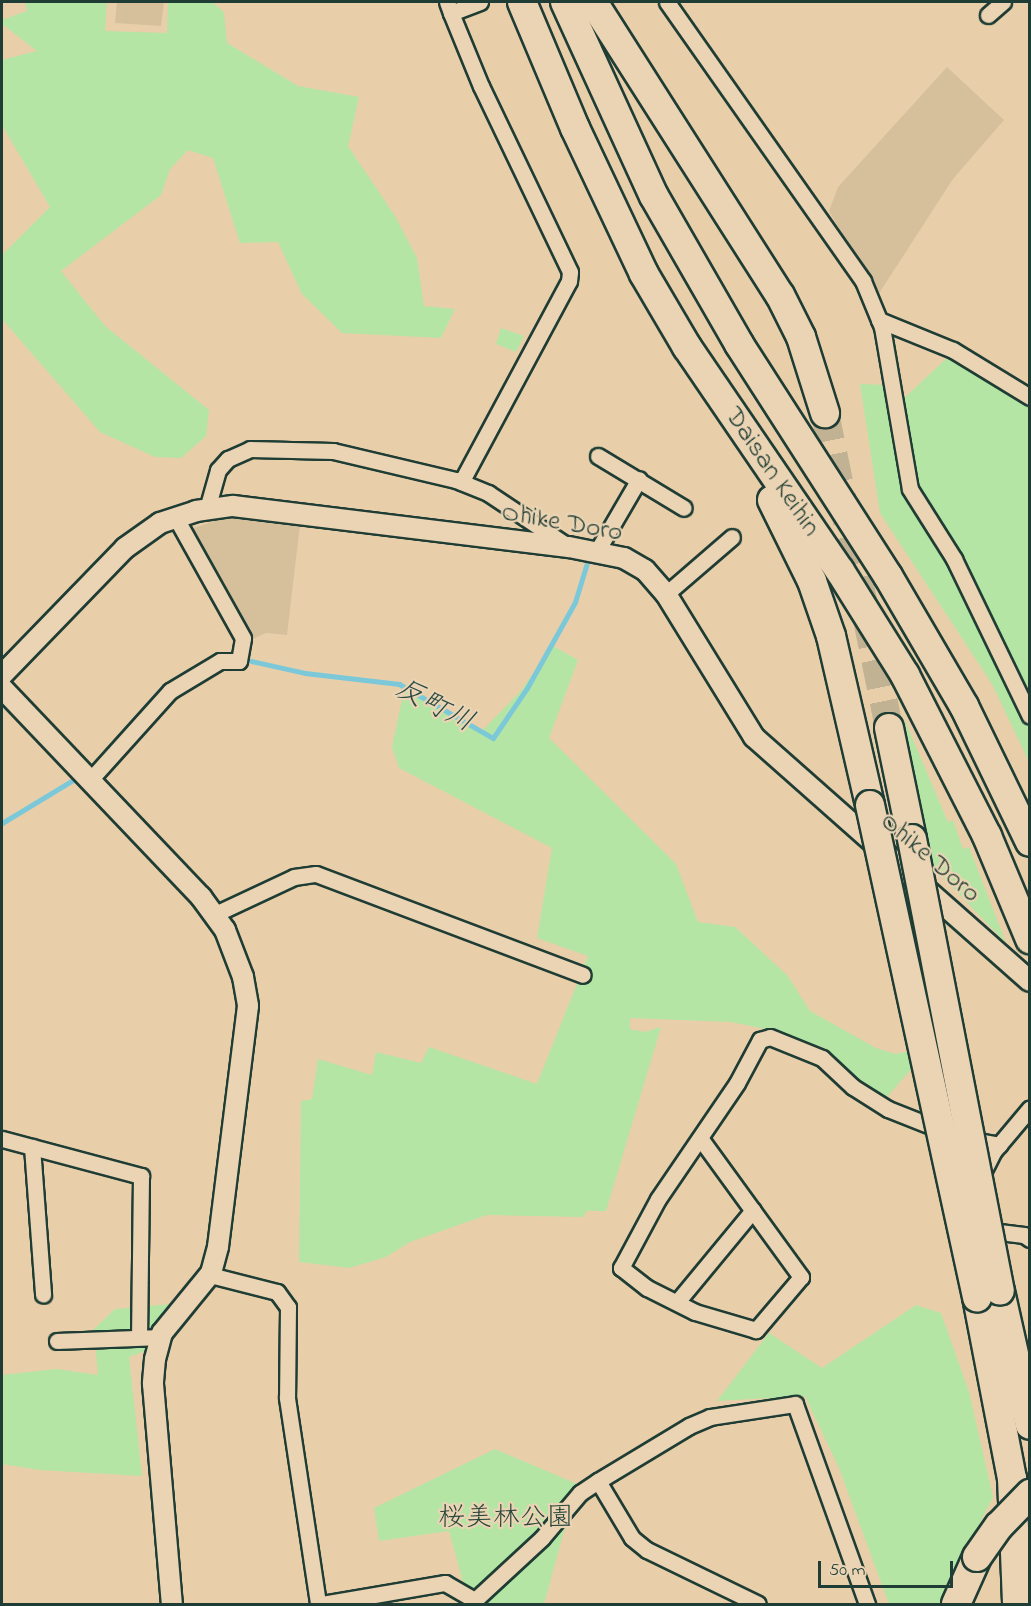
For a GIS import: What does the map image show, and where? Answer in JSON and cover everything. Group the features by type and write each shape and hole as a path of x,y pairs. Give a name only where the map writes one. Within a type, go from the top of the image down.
{"highway":[{"name":"Daisan Keihin","path":"522,2 603,189 644,274 687,347 840,571 905,675 987,836 1029,939"},
{"name":"Daisan Keihin","path":"565,2 654,196 739,344 888,576 958,696 1029,842"},
{"path":"593,2 780,295 801,337 825,412"},
{"path":"603,189 639,278 771,499 808,572 831,636 989,1294 1029,1425"},
{"path":"889,728 912,839 989,1294 1012,1478 1017,1605"},
{"path":"956,1605 977,1557 999,1526 1029,1494"}],"street":[{"path":"461,482 569,281 570,272 481,86 453,8 480,2"},
{"path":"667,2 818,214 862,281 879,320 895,388 910,489 954,560 1029,716"},
{"path":"988,15 1003,2"},
{"path":"879,320 953,350 1029,397"},
{"path":"207,509 218,470 228,459 250,449 333,451 461,482 488,493 569,547"},
{"path":"598,456 684,508"},
{"path":"597,551 639,479"},
{"name":"Ohike Doro","path":"2,675 125,548 160,523 207,509 233,506 569,547 624,558 645,570 666,594 754,737 1029,981"},
{"path":"90,780 170,691 220,662 239,661 243,638 176,518"},
{"path":"666,594 732,537"},
{"path":"2,687 213,915 225,930 243,976 248,1006 218,1247 210,1275 161,1337 153,1384 172,1605"},
{"path":"213,915 294,877 316,874 583,975"},
{"path":"700,1138 801,1277 756,1330 677,1302 621,1268 658,1199 700,1138 760,1040 770,1037 822,1058 853,1087 888,1109 956,1137 999,1145"},
{"path":"1029,1108 999,1145 974,1190 976,1230 1024,1235 1029,1239"},
{"path":"2,1139 141,1176 139,1335"},
{"path":"32,1147 44,1295"},
{"path":"677,1302 753,1210"},
{"path":"210,1275 277,1292 288,1307 287,1398 318,1605"},
{"path":"57,1341 139,1335 161,1337"},
{"path":"322,1605 445,1583 474,1602 542,1538 580,1493 598,1481 689,1426 710,1418 795,1404 867,1605"},
{"path":"598,1481 632,1538 639,1544 758,1605"}],"shaded area":[{"path":"117,2 164,2 161,26 115,23"},
{"path":"947,67 1004,120 953,179 878,295 829,211 838,187"},
{"path":"236,518 300,525 287,635 266,633 253,639 191,529 220,519"}],"green space":[{"path":"25,2 107,2 105,31 167,33 168,2 212,2 224,12 227,43 298,86 359,97 348,146 395,216 417,258 424,306 455,309 441,338 342,333 302,294 278,242 240,243 213,158 188,150 170,169 161,195 61,271 105,326 209,410 206,436 181,458 155,457 100,432 2,319 2,255 50,207 2,125 2,60 37,51 2,24 2,20 27,11"},
{"path":"501,328 524,336 516,352 496,344"},
{"path":"952,353 1029,400 1029,762 992,684 880,513 860,384 887,385 897,405"},
{"path":"553,646 578,660 549,738 676,864 698,922 735,927 787,975 810,1011 876,1048 896,1054 910,1051 913,1067 886,1098 851,1076 825,1048 765,1029 731,1022 630,1018 630,1029 645,1032 661,1027 606,1211 586,1211 584,1217 487,1215 410,1242 386,1257 349,1268 299,1262 301,1101 312,1099 318,1059 372,1075 376,1052 421,1063 429,1047 537,1084 588,956 537,938 552,848 399,768 392,747 404,690 480,733 519,693"},
{"path":"905,721 948,822 953,820 963,849 969,847 1006,943 932,866 899,723"},
{"path":"172,1304 172,1311 150,1349 129,1357 142,1476 40,1470 2,1464 2,1375 57,1369 98,1375 94,1329 115,1309"},
{"path":"916,1305 941,1313 969,1392 993,1497 939,1604 889,1604 839,1468 805,1396 717,1401 769,1333 822,1368"},
{"name":"桜美林公園","path":"495,1449 577,1484 544,1604 469,1604 449,1531 379,1541 374,1508"}],"waterway":[{"name":"反町川","path":"251,661 305,673 399,684 493,738 527,688 575,602 586,565"},
{"name":"反町川","path":"105,752 164,686 189,671"},
{"name":"反町川","path":"2,823 78,777"}],"tunnel":[{"path":"825,413 889,728"}]}
